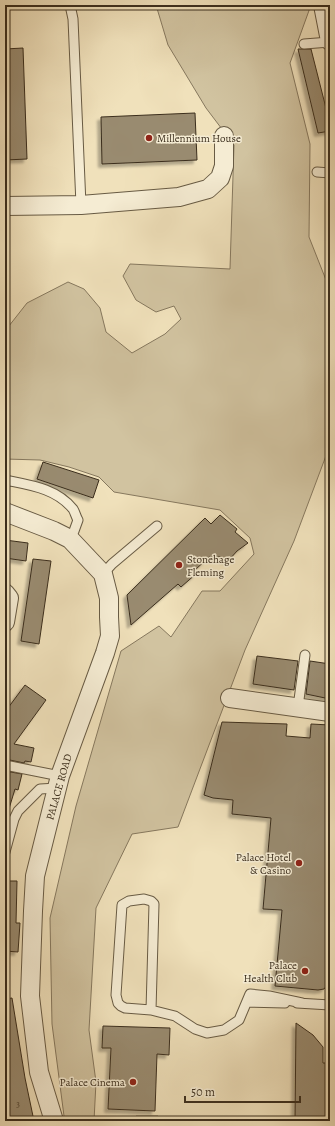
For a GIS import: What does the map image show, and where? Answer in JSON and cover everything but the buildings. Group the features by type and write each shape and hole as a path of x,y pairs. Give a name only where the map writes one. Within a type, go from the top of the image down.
{"street":[{"path":"323,5 330,41"},
{"path":"5,206 81,205 179,197 208,189 220,178 224,166 224,136"},
{"name":"PALACE ROAD","path":"5,512 54,531 70,539 103,574 109,598 110,636 58,782 35,876 32,910 30,996 39,1072 54,1121"},
{"path":"5,593 9,598 5,622"},
{"path":"230,698 330,712"}],"lane":[{"path":"70,5 73,19 81,205"},
{"path":"304,44 330,41"},
{"path":"317,172 330,173"},
{"path":"5,480 38,487 60,496 74,510 78,520 70,539"},
{"path":"103,574 112,564 157,526"},
{"path":"298,707 305,655"},
{"path":"5,765 58,782"},
{"path":"5,852 14,819 18,812 40,789 58,782"},
{"path":"151,1010 154,904 148,899 129,900 123,903 121,907 116,999 121,1006 125,1008 151,1010 175,1016 196,1029 207,1033 224,1030 239,1020 247,1002 330,1005"}],"shaded area":[{"path":"156,5 311,5 290,63 310,144 309,237 330,290 330,445 294,541 245,650 178,827 132,834 96,908 89,1030 96,1082 94,1121 67,1121 64,1116 52,1024 50,918 76,806 121,651 159,626 171,637 202,591 220,591 254,554 250,538 220,510 114,492 99,477 69,467 40,460 5,459 5,331 27,303 68,282 84,289 100,308 106,332 132,353 165,334 181,319 174,306 156,312 136,300 123,276 130,264 230,269 234,145 206,108 168,45"},
{"path":"136,1116 158,1116 162,1121 134,1121"}],"place":[{"name":"Millennium House","path":"149,138"},
{"name":"Stonehage Fleming","path":"179,565"},
{"name":"Palace Hotel & Casino","path":"299,863"},
{"name":"Palace Health Club","path":"305,971"},
{"name":"Palace Cinema","path":"133,1082"}]}
